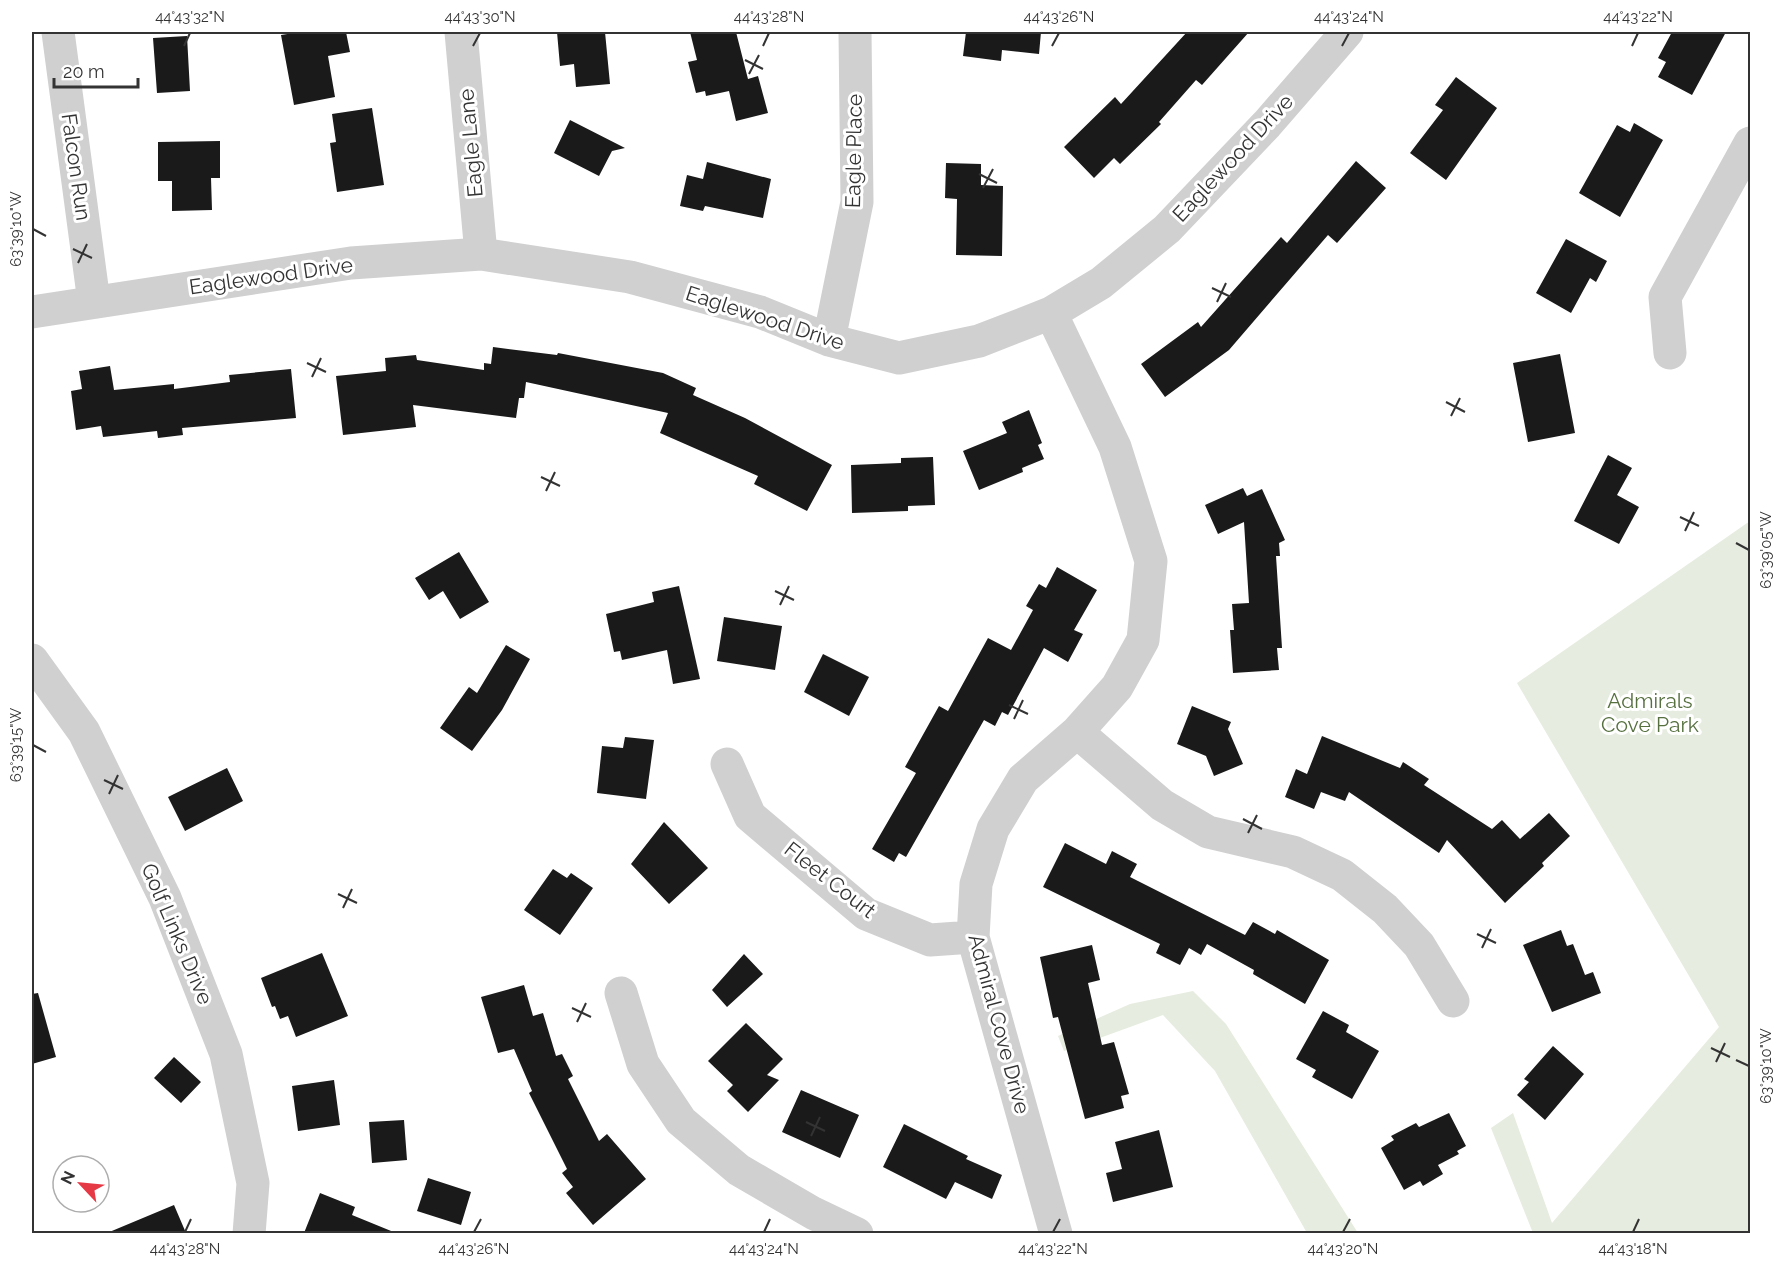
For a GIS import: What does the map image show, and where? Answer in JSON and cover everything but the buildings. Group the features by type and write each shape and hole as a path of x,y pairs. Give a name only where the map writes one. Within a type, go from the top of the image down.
{"street":[{"name":"Falcon Run","path":"58,32 94,302"},
{"name":"Eagle Lane","path":"461,32 481,254"},
{"name":"Eagle Place","path":"829,340 857,202 855,32"},
{"name":"Eaglewood Drive","path":"32,312 351,263 481,254 630,277 760,312 829,340 899,358 979,341 1051,313 1101,283 1167,229 1267,124 1347,32"},
{"path":"1670,353 1665,297 1750,143"},
{"name":"Admiral Cove Drive","path":"1051,313 1115,447 1151,561 1143,640 1117,687 1077,732 1023,779 993,829 976,884 973,937 1056,1233"},
{"name":"Golf Links Drive","path":"32,660 84,732 165,898 222,1043 253,1183 249,1233"},
{"path":"1077,732 1162,805 1208,832 1293,852 1342,875 1384,909 1419,945 1453,1001"},
{"name":"Fleet Court","path":"727,764 750,816 866,914 930,940 973,937"},
{"path":"621,993 643,1064 681,1121 739,1170 813,1213 857,1233"}],"green space":[{"name":"Admirals Cove Park","path":"1750,521 1750,1233 1533,1233 1491,1128 1513,1113 1552,1223 1719,1027 1517,683"},
{"path":"1193,991 1226,1024 1358,1233 1307,1233 1215,1071 1163,1015 1064,1051 1058,1036 1130,1004"}]}
